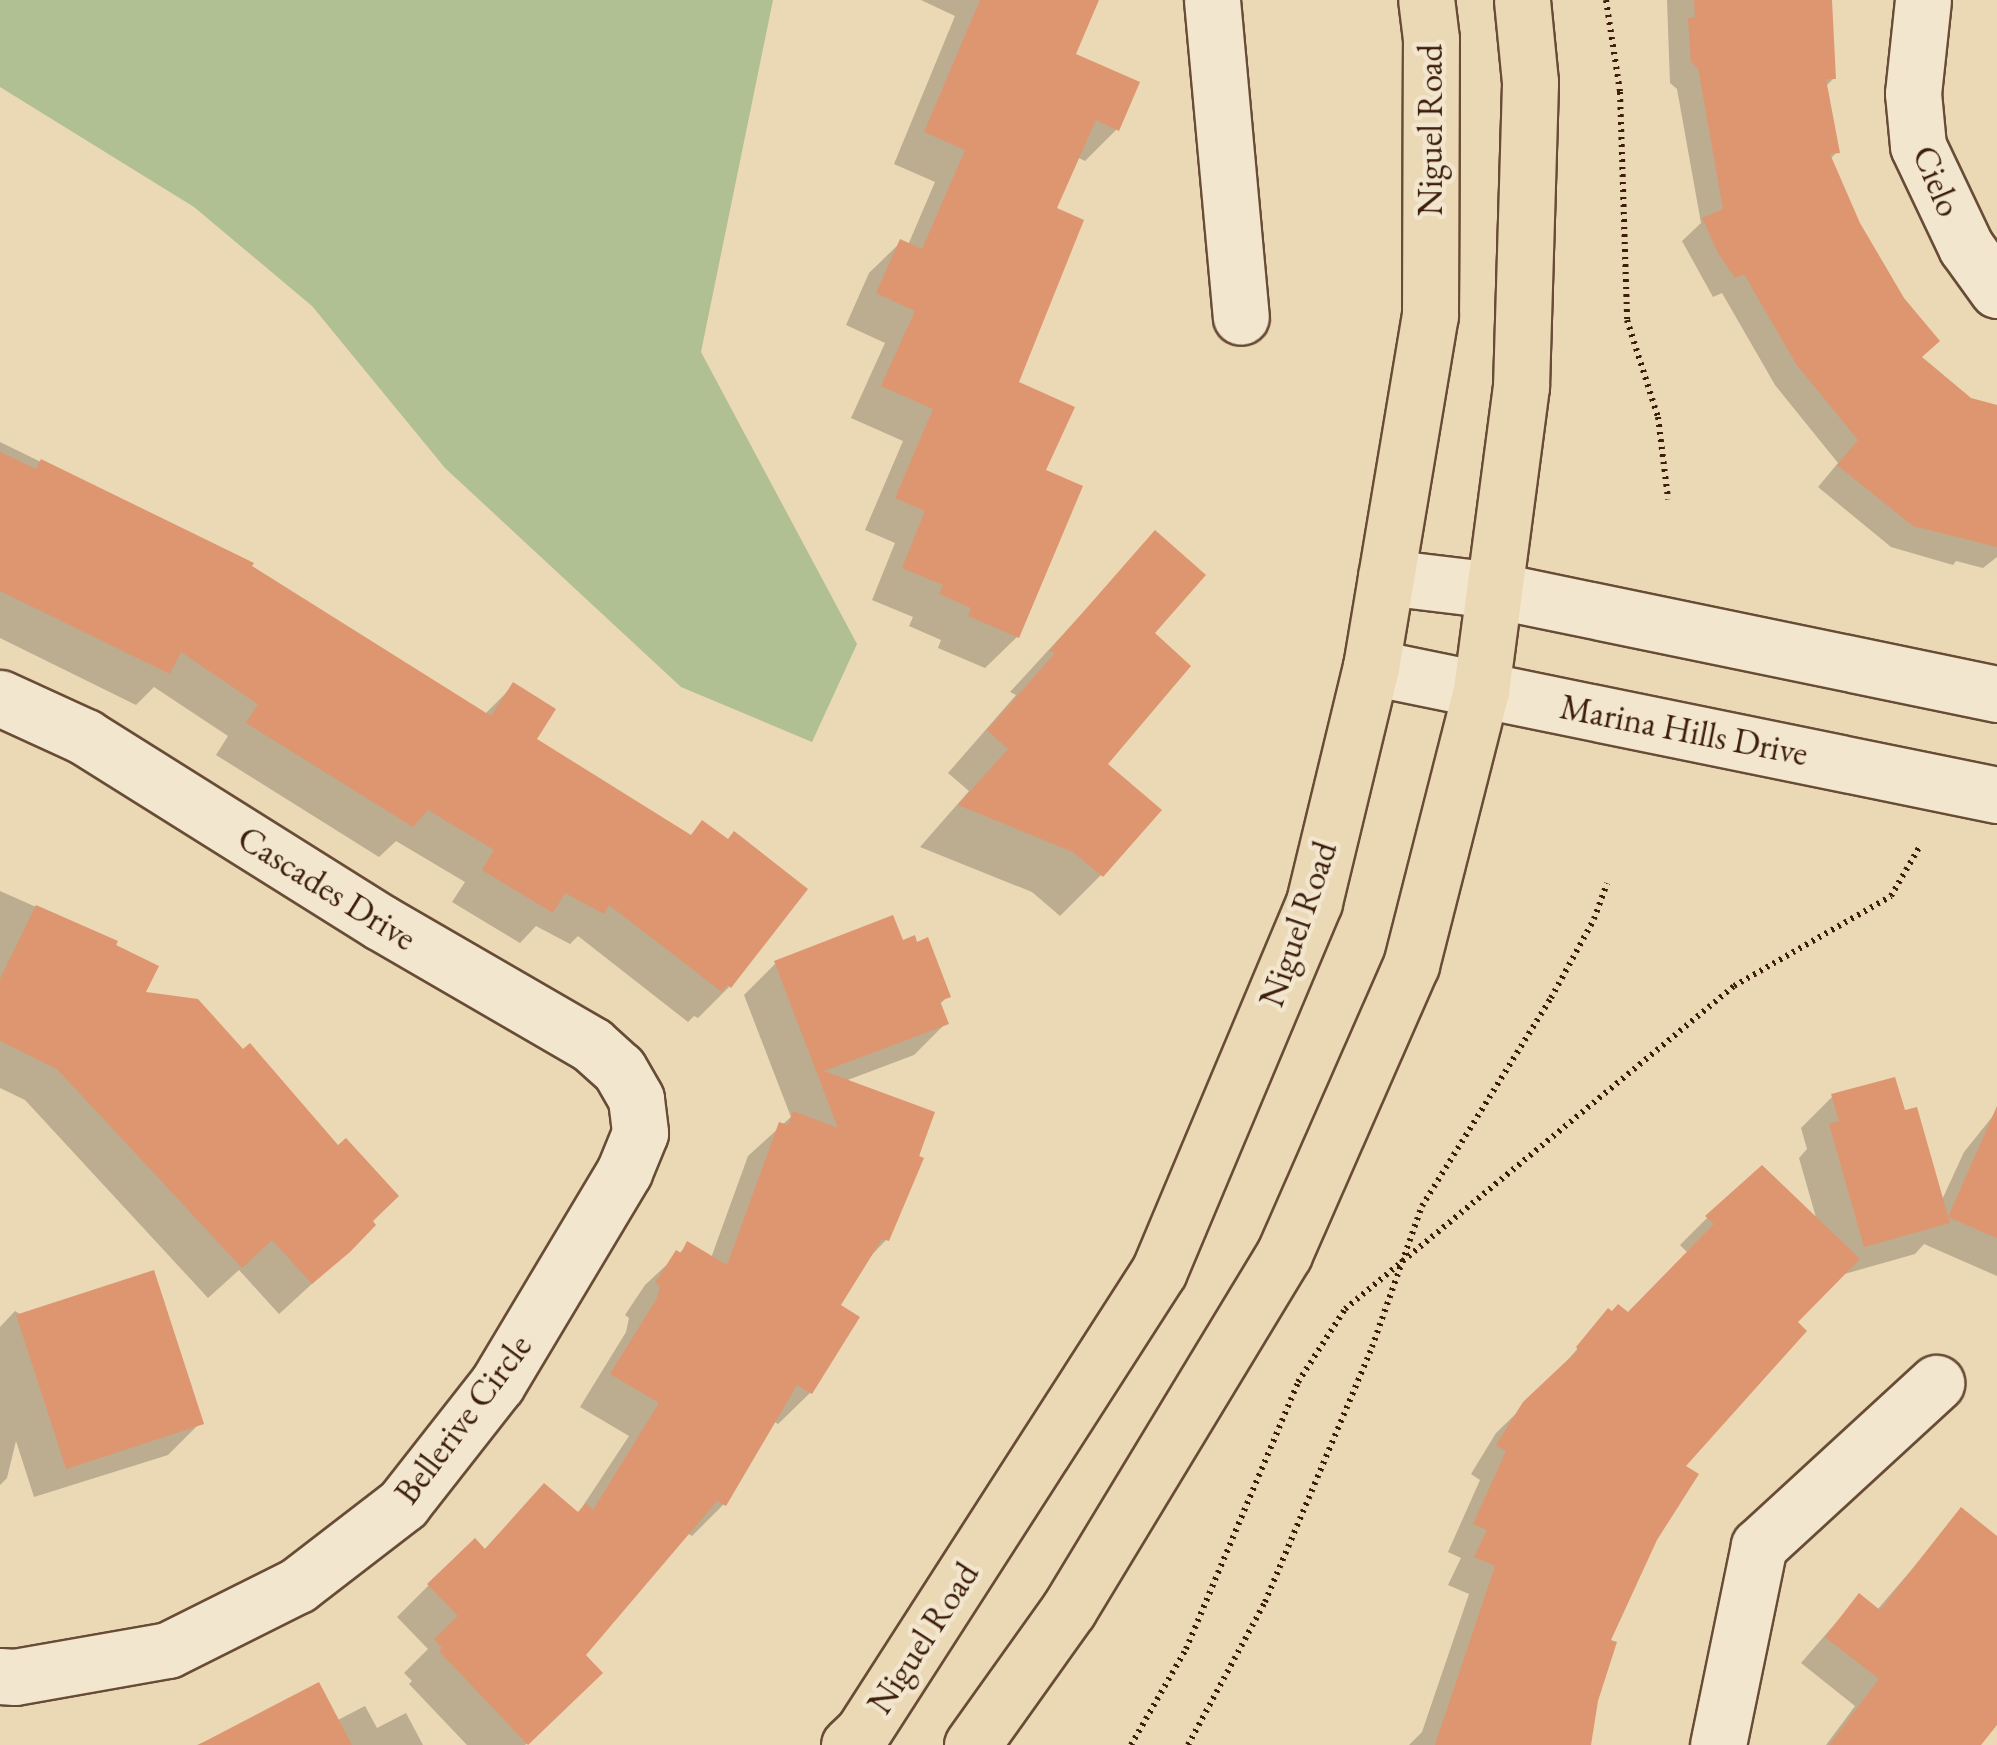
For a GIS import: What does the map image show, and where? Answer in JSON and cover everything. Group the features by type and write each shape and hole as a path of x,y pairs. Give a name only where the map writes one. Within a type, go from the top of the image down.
{"main road":[{"name":"Niguel Road","path":"850,1745 862,1733 1158,1271 1314,902 1372,667 1430,316 1431,39 1426,0"},
{"path":"972,1745 1069,1609 1284,1254 1411,965 1481,690 1521,387 1530,82 1522,0"}],"street":[{"path":"1212,0 1241,316"},
{"name":"Cielo","path":"1923,0 1913,93 1918,146 1966,246 1997,290"},
{"path":"1386,576 1494,590 1997,694"},
{"name":"Marina Hills Drive","path":"1372,667 1997,794"},
{"name":"Cascades Drive","path":"0,698 85,737 380,922 592,1045 618,1069 636,1099"},
{"name":"Bellerive Circle","path":"0,1676 16,1677 168,1650 298,1585 403,1504 497,1384 575,1258 635,1146 640,1132 636,1099"},
{"path":"1718,1745 1759,1546 1936,1383"}],"path":[{"path":"1606,0 1620,92 1627,320 1658,417 1668,499"},
{"path":"1131,1745 1186,1649 1298,1382 1345,1310 1734,986 1892,896 1920,846"},
{"path":"1188,1745 1265,1602 1422,1206 1551,998 1600,908 1607,882"}],"green space":[{"path":"0,0 773,0 701,352 857,644 812,742 681,687 445,468 312,306 194,207 0,87"}],"building":[{"path":"980,0 1099,0 1076,54 1140,82 1119,131 1096,120 1057,208 1084,220 1019,382 1075,407 1046,470 1083,486 1019,638 968,616 971,608 939,594 943,585 902,568 925,511 895,498 933,409 881,386 915,311 876,293 900,239 922,249 965,150 924,132"},
{"path":"1694,0 1832,0 1836,79 1826,79 1840,153 1830,154 1860,223 1904,298 1940,341 1922,357 1971,398 1997,405 1997,547 1913,526 1837,465 1858,440 1796,364 1744,274 1735,278 1718,253 1702,218 1723,209 1698,68 1691,62 1688,18 1695,17"},
{"path":"0,452 36,469 41,459 254,563 252,566 491,716 513,682 556,709 537,739 691,835 702,820 728,839 734,831 808,889 731,988 727,985 722,992 609,905 604,914 565,893 553,913 482,870 494,850 428,810 413,827 246,723 258,704 181,652 170,674 0,591"},
{"path":"1155,530 1206,575 1155,633 1191,666 1108,764 1162,810 1103,877 1073,852 958,805 1008,749 987,730 1055,653 1049,651"},
{"path":"36,905 118,941 116,945 159,966 146,992 198,999 243,1049 250,1043 338,1145 346,1138 399,1196 373,1221 376,1225 350,1252 312,1284 272,1240 242,1268 57,1069 0,1041 0,979"},
{"path":"893,915 903,940 915,935 917,942 928,937 951,997 940,1001 949,1024 824,1071 935,1112 919,1156 924,1158 889,1241 882,1239 841,1305 860,1317 812,1394 797,1385 726,1506 717,1501 586,1655 603,1673 528,1745 439,1651 442,1648 434,1639 458,1616 427,1584 475,1538 485,1549 544,1483 578,1512 586,1503 593,1510 659,1403 610,1374 657,1298 660,1286 655,1283 676,1250 681,1253 687,1241 727,1265 779,1122 788,1125 793,1111 838,1128 774,961"},
{"path":"1895,1077 1905,1110 1917,1107 1950,1223 1864,1247 1829,1124 1839,1121 1831,1094"},
{"path":"1997,1106 1997,1238 1948,1217"},
{"path":"1762,1165 1860,1259 1798,1322 1807,1331 1686,1466 1699,1474 1657,1540 1611,1640 1617,1642 1598,1701 1591,1745 1435,1745 1495,1566 1474,1557 1487,1530 1473,1524 1506,1451 1496,1445 1523,1402 1578,1350 1576,1347 1608,1308 1612,1311 1618,1304 1628,1312 1714,1224 1705,1216"},
{"path":"154,1270 204,1424 66,1469 16,1315"},
{"path":"1961,1507 1997,1536 1997,1725 1981,1745 1829,1745 1879,1679 1825,1637 1859,1593 1880,1610"},
{"path":"319,1682 352,1745 198,1745"}]}
